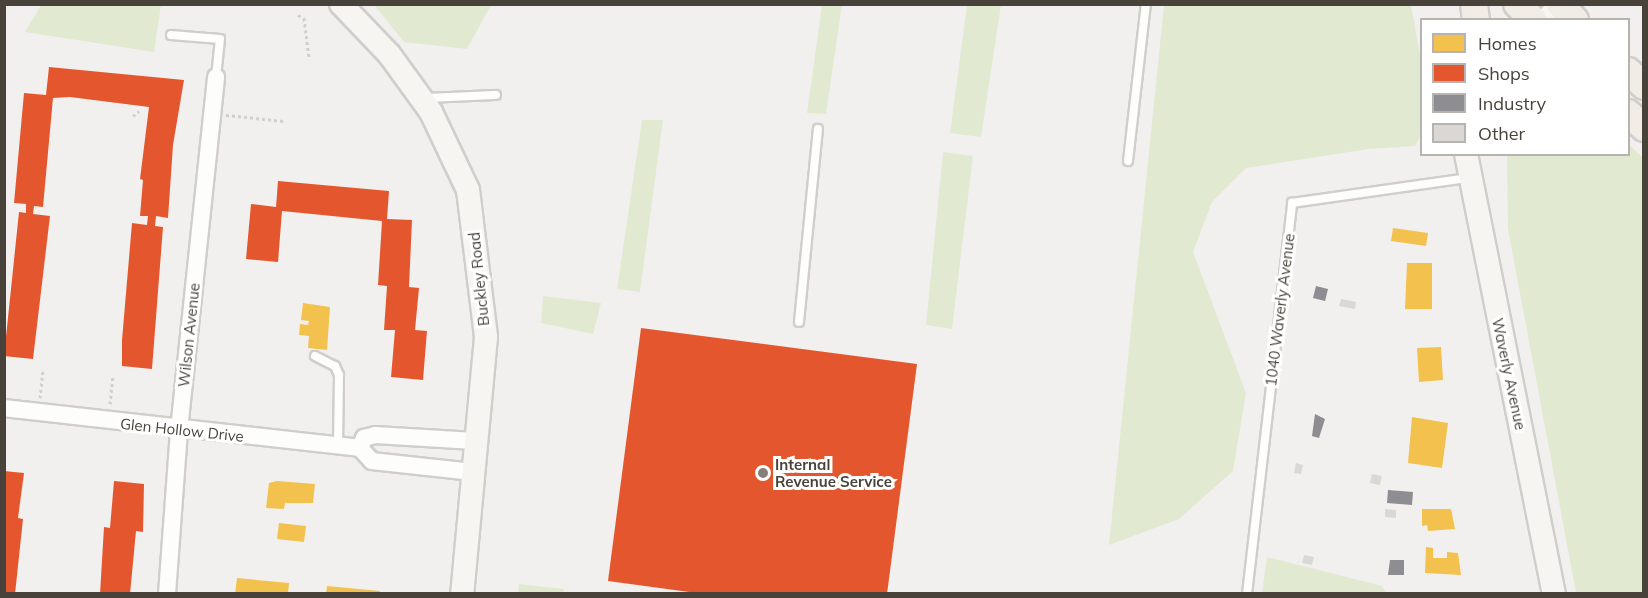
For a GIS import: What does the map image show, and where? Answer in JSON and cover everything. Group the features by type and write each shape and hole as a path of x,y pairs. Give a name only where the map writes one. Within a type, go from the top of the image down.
{"main road":[{"path":"1517,4 1531,18"},
{"path":"1560,5 1573,18"},
{"path":"1630,72 1644,86"},
{"path":"1630,114 1644,128"}],"street":[{"name":"Buckley Road","path":"341,4 389,54 421,98 468,190 486,337 462,594"},
{"path":"1548,18 1560,5"},
{"name":"Wilson Avenue","path":"167,594 179,430 216,76"},
{"name":"Waverly Avenue","path":"1466,156 1468,178 1554,594"},
{"name":"Glen Hollow Drive","path":"4,408 179,430 360,448 372,461 473,472"},
{"path":"360,448 364,438 375,435 475,441"}],"lane":[{"path":"1128,161 1146,4"},
{"path":"171,35 220,39 216,76"},
{"path":"421,98 496,95"},
{"path":"799,322 818,129"},
{"name":"1040 Waverly Avenue","path":"1247,594 1292,203 1468,178"},
{"path":"315,356 335,366 339,375 338,446"}],"path":[{"path":"298,15 304,18 309,58"},
{"path":"133,116 139,111"},
{"path":"212,114 284,121"},
{"path":"39,400 43,370"},
{"path":"110,406 113,376"}],"green space":[{"path":"41,5 161,5 154,52 25,32"},
{"path":"374,5 491,5 467,49 404,42"},
{"path":"822,5 842,5 826,114 807,113"},
{"path":"967,5 1001,5 981,137 950,133"},
{"path":"1164,5 1411,5 1420,54 1420,137 1415,146 1369,149 1246,168 1212,202 1193,252 1246,393 1233,471 1179,519 1109,545"},
{"path":"642,120 663,120 640,292 617,289"},
{"path":"1630,145 1644,159 1643,593 1576,593 1508,229 1507,156 1630,156"},
{"path":"943,152 973,156 952,329 926,325"},
{"path":"543,296 601,303 593,334 541,323"},
{"path":"1267,557 1382,586 1386,593 1262,593"},
{"path":"519,584 564,589 563,593 518,593"}],"building: Homes":[{"path":"1393,228 1428,233 1426,246 1391,241"},
{"path":"1407,263 1432,263 1432,309 1405,309"},
{"path":"303,303 330,307 327,350 308,348 309,336 299,335 300,324 308,325 309,321 301,320"},
{"path":"1441,347 1443,380 1419,382 1417,348"},
{"path":"1412,417 1448,423 1442,468 1408,463"},
{"path":"277,481 315,484 313,503 285,503 284,509 266,508 269,483"},
{"path":"1422,509 1451,509 1455,529 1428,531 1427,525 1422,526"},
{"path":"279,523 306,526 304,542 277,539"},
{"path":"1426,547 1433,548 1433,558 1447,558 1447,552 1458,553 1461,575 1425,573"},
{"path":"237,578 289,583 288,594 235,594"},
{"path":"327,586 380,591 380,594 326,594"}],"building: Shops":[{"path":"49,67 184,80 173,145 168,218 156,216 155,226 163,227 152,369 122,366 122,340 132,223 147,225 148,216 140,216 143,180 140,179 149,107 70,97 53,98 43,207 34,206 33,214 50,216 33,359 4,356 19,212 26,213 26,204 14,203 24,93 46,95"},
{"path":"278,181 389,191 387,219 412,220 409,287 419,288 415,330 427,331 423,380 391,377 395,330 384,330 387,286 378,285 382,221 282,211 278,262 246,259 251,204 276,207"},
{"name":"Internal Revenue Service","path":"641,328 917,364 887,594 704,594 608,581"},
{"path":"4,471 24,473 18,518 23,519 15,594 4,594"},
{"path":"114,481 144,484 143,532 136,531 130,594 100,594 104,527 110,528"}],"building: Industry":[{"path":"1316,286 1328,289 1325,301 1313,298"},
{"path":"1315,414 1325,419 1319,438 1312,436"},
{"path":"1388,490 1413,492 1412,505 1387,503"},
{"path":"1390,560 1404,560 1404,575 1388,575"}],"building: Other":[{"path":"1341,299 1356,302 1355,309 1339,306"},
{"path":"1296,463 1303,465 1301,474 1294,473"},
{"path":"1372,474 1382,476 1380,485 1370,483"},
{"path":"1385,509 1396,510 1396,518 1385,517"},
{"path":"1304,555 1314,557 1312,565 1302,563"}],"place":[{"name":"Internal Revenue Service","path":"763,473"}]}
